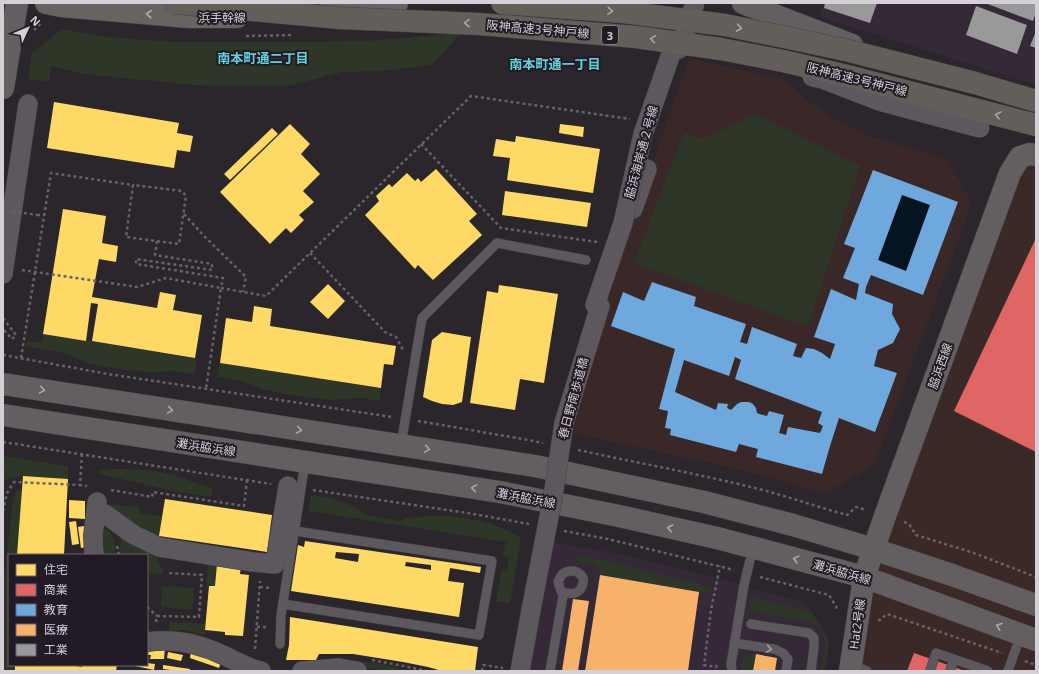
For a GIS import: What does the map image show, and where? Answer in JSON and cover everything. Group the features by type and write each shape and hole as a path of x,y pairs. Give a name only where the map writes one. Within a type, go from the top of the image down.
{"highway":[{"name":"阪神高速3号神戸線","path":"174,3 340,18 478,24 636,37 721,49 843,75 1036,125"},
{"name":"阪神高速3号神戸線","path":"502,3 623,12 725,25 850,51 975,83 1036,101"}],"main road":[{"name":"浜手幹線","path":"45,11 61,6 188,17 276,16 397,3"}],"street":[{"path":"3,88 17,3"},
{"name":"脇浜海岸通２号線","path":"600,306 595,305 623,223 643,134 673,48 679,49 695,3"},
{"path":"743,3 909,67 1036,111"},
{"path":"679,49 822,79 879,101 980,128"},
{"path":"10,271 22,212 28,104"},
{"name":"脇浜西線","path":"864,577 1010,173 1028,156"},
{"name":"春日野南歩道橋","path":"513,670 531,610 553,496 564,423 600,306 647,169"},
{"path":"3,384 535,466 696,501 793,525 952,575 1036,606"},
{"name":"灘浜脇浜線","path":"3,415 500,492 619,516 717,538 864,577 1028,637"},
{"path":"97,501 105,514 134,535 159,547 253,562 275,564 294,488"},
{"path":"94,554 93,536 97,501"},
{"name":"Hat2号線","path":"856,669 864,577"},
{"path":"152,635 158,640 190,643 223,655 251,669 257,670"},
{"path":"302,671 339,668 357,671"}],"lane":[{"path":"401,446 422,318 497,243 586,260"},
{"path":"280,644 281,614 295,531 294,488 305,462"},
{"path":"283,604 479,635 492,561 295,531"},
{"path":"732,671 731,664 734,643 746,573 752,548"},
{"path":"550,671 563,596"},
{"path":"751,624 809,633 814,638 811,671"},
{"path":"1008,671 1013,657 1028,637"},
{"path":"734,643 774,649 783,653 788,659 786,671"},
{"path":"930,671 936,653 954,659 971,668 988,671"},
{"path":"950,671 954,659"}],"path":[{"path":"34,30 45,11"},
{"path":"240,36 294,35"},
{"path":"10,271 35,272 137,287 166,278 266,296 471,96 637,120"},
{"path":"421,144 501,228 601,243"},
{"path":"21,358 51,173 182,191 186,196 179,244 126,237 133,185"},
{"path":"22,212 44,215"},
{"path":"183,213 246,277 243,292"},
{"path":"157,241 155,255 212,264 212,270 136,259 136,264 223,278 206,389"},
{"path":"310,253 385,332 396,336 402,348 401,356"},
{"path":"3,318 16,335 12,339 3,329"},
{"path":"392,418 394,411"},
{"path":"3,442 294,488 474,514 531,525"},
{"path":"80,485 82,454"},
{"path":"3,511 7,493 14,482 80,485 97,501 152,497 153,492 244,506 247,480"},
{"path":"898,520 909,524 916,535 971,552 1036,577"},
{"path":"558,530 608,539 720,566 829,595 836,608 841,610"},
{"path":"718,660 716,667 704,665 711,610 720,566"},
{"path":"148,608 157,616 199,617 202,576 169,573"},
{"path":"257,670 260,590"},
{"path":"876,619 880,620 887,614 1036,665"},
{"path":"152,635 157,616"},
{"path":"482,671 483,665 513,670"}],"shaded area":[{"path":"823,3 1036,3 1036,85 820,17"},
{"path":"690,59 784,79 806,99 835,119 867,135 948,160 972,204 874,466 825,493 737,469 571,433 601,312 675,98"},
{"path":"1036,155 1036,671 850,671 864,577 1010,173"},
{"path":"550,542 605,551 712,577 806,603 829,640 825,671 527,671"}],"green space":[{"path":"62,29 99,36 176,42 366,41 461,33 432,65 383,71 342,72 292,85 193,85 83,74 51,66 49,82 28,79 32,53"},
{"path":"756,114 860,166 808,327 634,263 684,132 702,139"},
{"path":"43,334 197,358 194,374 175,371 148,372 117,369 88,363 61,352 26,347 27,341 41,343"},
{"path":"220,363 381,388 379,401 361,398 329,400 296,396 266,390 237,380 217,377"},
{"path":"3,456 68,466 68,479 23,476 8,478 3,482"},
{"path":"113,469 147,470 174,475 213,488 211,497 173,491 100,474 99,471"},
{"path":"22,489 17,554 8,554 8,666 15,666 15,671 3,671 3,587 12,509 16,491"},
{"path":"311,495 331,498 353,506 367,515 400,521 407,518 450,516 487,523 513,533 521,538 510,604 496,601 501,571 507,571 509,557 503,556 506,542 308,511"},
{"path":"109,504 139,507 139,513 162,516 159,536 148,535 110,511"},
{"path":"102,528 110,532 114,543 115,554 105,554"},
{"path":"119,533 159,556 158,564 164,569 163,574 148,573 148,554 121,554 121,541"},
{"path":"578,557 598,559 706,586 710,588 712,594 600,575 600,570 593,564 577,562"},
{"path":"208,563 217,564 215,586 206,585"},
{"path":"162,586 194,588 192,610 161,607"},
{"path":"750,597 812,612 829,640 825,671 821,671 825,649 822,630 810,622 748,611"},
{"path":"169,622 206,624 205,635 185,630 176,630 175,635 169,634"},
{"path":"750,654 756,654 753,671 742,671 741,666 743,661"},
{"path":"348,660 381,664 412,671 384,671 346,664"}],"water":[{"path":"902,195 930,205 906,271 878,260"}],"building: 住宅":[{"path":"54,102 179,123 177,133 193,136 190,152 177,150 174,168 47,148"},
{"path":"290,124 310,144 301,154 320,174 303,191 314,202 299,215 304,220 291,233 286,228 270,244 220,192"},
{"path":"560,124 584,127 583,137 559,133"},
{"path":"272,128 278,134 230,180 224,174"},
{"path":"516,136 600,149 593,193 507,180 510,158 493,156 496,139 515,142"},
{"path":"436,169 477,214 469,221 482,235 433,280 418,265 415,269 365,215 379,201 376,196 389,184 392,187 407,173 415,181 418,178 421,182"},
{"path":"505,191 591,203 587,227 502,215"},
{"path":"63,209 106,216 102,243 118,246 116,262 99,259 92,297 157,308 160,292 176,295 173,310 202,315 195,358 92,341 98,304 91,303 86,341 43,334"},
{"path":"328,284 345,301 328,319 310,302"},
{"path":"499,285 558,294 544,383 520,379 515,410 470,403 487,291 498,293"},
{"path":"254,306 272,309 270,326 396,346 393,365 384,364 381,388 220,363 226,318 252,322"},
{"path":"442,332 471,337 462,402 453,405 442,404 423,397 432,340"},
{"path":"23,476 68,479 64,554 17,554"},
{"path":"165,499 272,515 267,552 159,536"},
{"path":"69,500 85,501 85,519 69,518"},
{"path":"76,521 79,544 72,545 69,522"},
{"path":"84,526 87,547 81,548 78,527"},
{"path":"305,541 481,567 480,573 450,568 448,581 464,583 459,617 291,591 298,545 304,547","holes":["336,552 359,554 358,562 335,558","406,562 431,565 431,570 405,566"]},
{"path":"217,564 241,566 240,574 249,575 243,636 225,635 225,632 205,630 209,586 215,586"},
{"path":"290,617 478,647 475,671 442,671 403,662 353,654 319,654 316,660 286,660 289,645"},
{"path":"165,648 164,659 150,659 151,655 148,655 148,649"},
{"path":"191,651 221,662 219,668 190,658"},
{"path":"168,652 183,655 181,661 167,658"},
{"path":"148,663 155,664 154,670 135,666 148,666"},
{"path":"163,665 190,669 190,671 163,669"},
{"path":"15,666 117,666 116,671 15,671"}],"building: 商業":[{"path":"1036,238 1036,452 954,411"},
{"path":"914,653 965,671 907,671"}],"building: 教育":[{"path":"873,170 958,202 923,295 871,275 866,287 865,293 893,304 892,314 900,329 893,343 878,350 874,366 897,373 875,432 839,418 822,474 756,457 758,449 739,444 736,452 670,435 671,429 665,428 668,411 659,409 675,349 611,326 623,292 644,301 652,282 696,297 694,306 746,324 740,342 747,344 752,327 797,344 793,356 801,358 806,348 814,349 830,359 835,344 814,337 831,289 856,300 859,284 843,278 855,248 844,244","holes":["902,195 930,205 906,271 878,260","735,357 741,360 735,379 822,412 818,423 823,426 820,433 788,427 786,435 779,433 784,415 769,411 767,416 759,414 757,413 753,404 749,402 741,402 731,410 727,408 728,404 718,403 716,410 675,392 684,360 729,376"]}],"building: 医療":[{"path":"600,575 699,592 688,671 585,671"},
{"path":"573,599 589,601 578,671 562,671"},
{"path":"756,654 777,658 775,671 753,671"}],"building: 工業":[{"path":"825,3 877,3 870,23 824,8"},
{"path":"985,3 1036,3 1036,12 1033,21"},
{"path":"976,6 1027,25 1017,54 966,35"},
{"path":"1036,31 1036,48 1030,46"}],"district":[{"name":"南本町通二丁目","path":"263,58"},
{"name":"南本町通一丁目","path":"555,64"}]}
